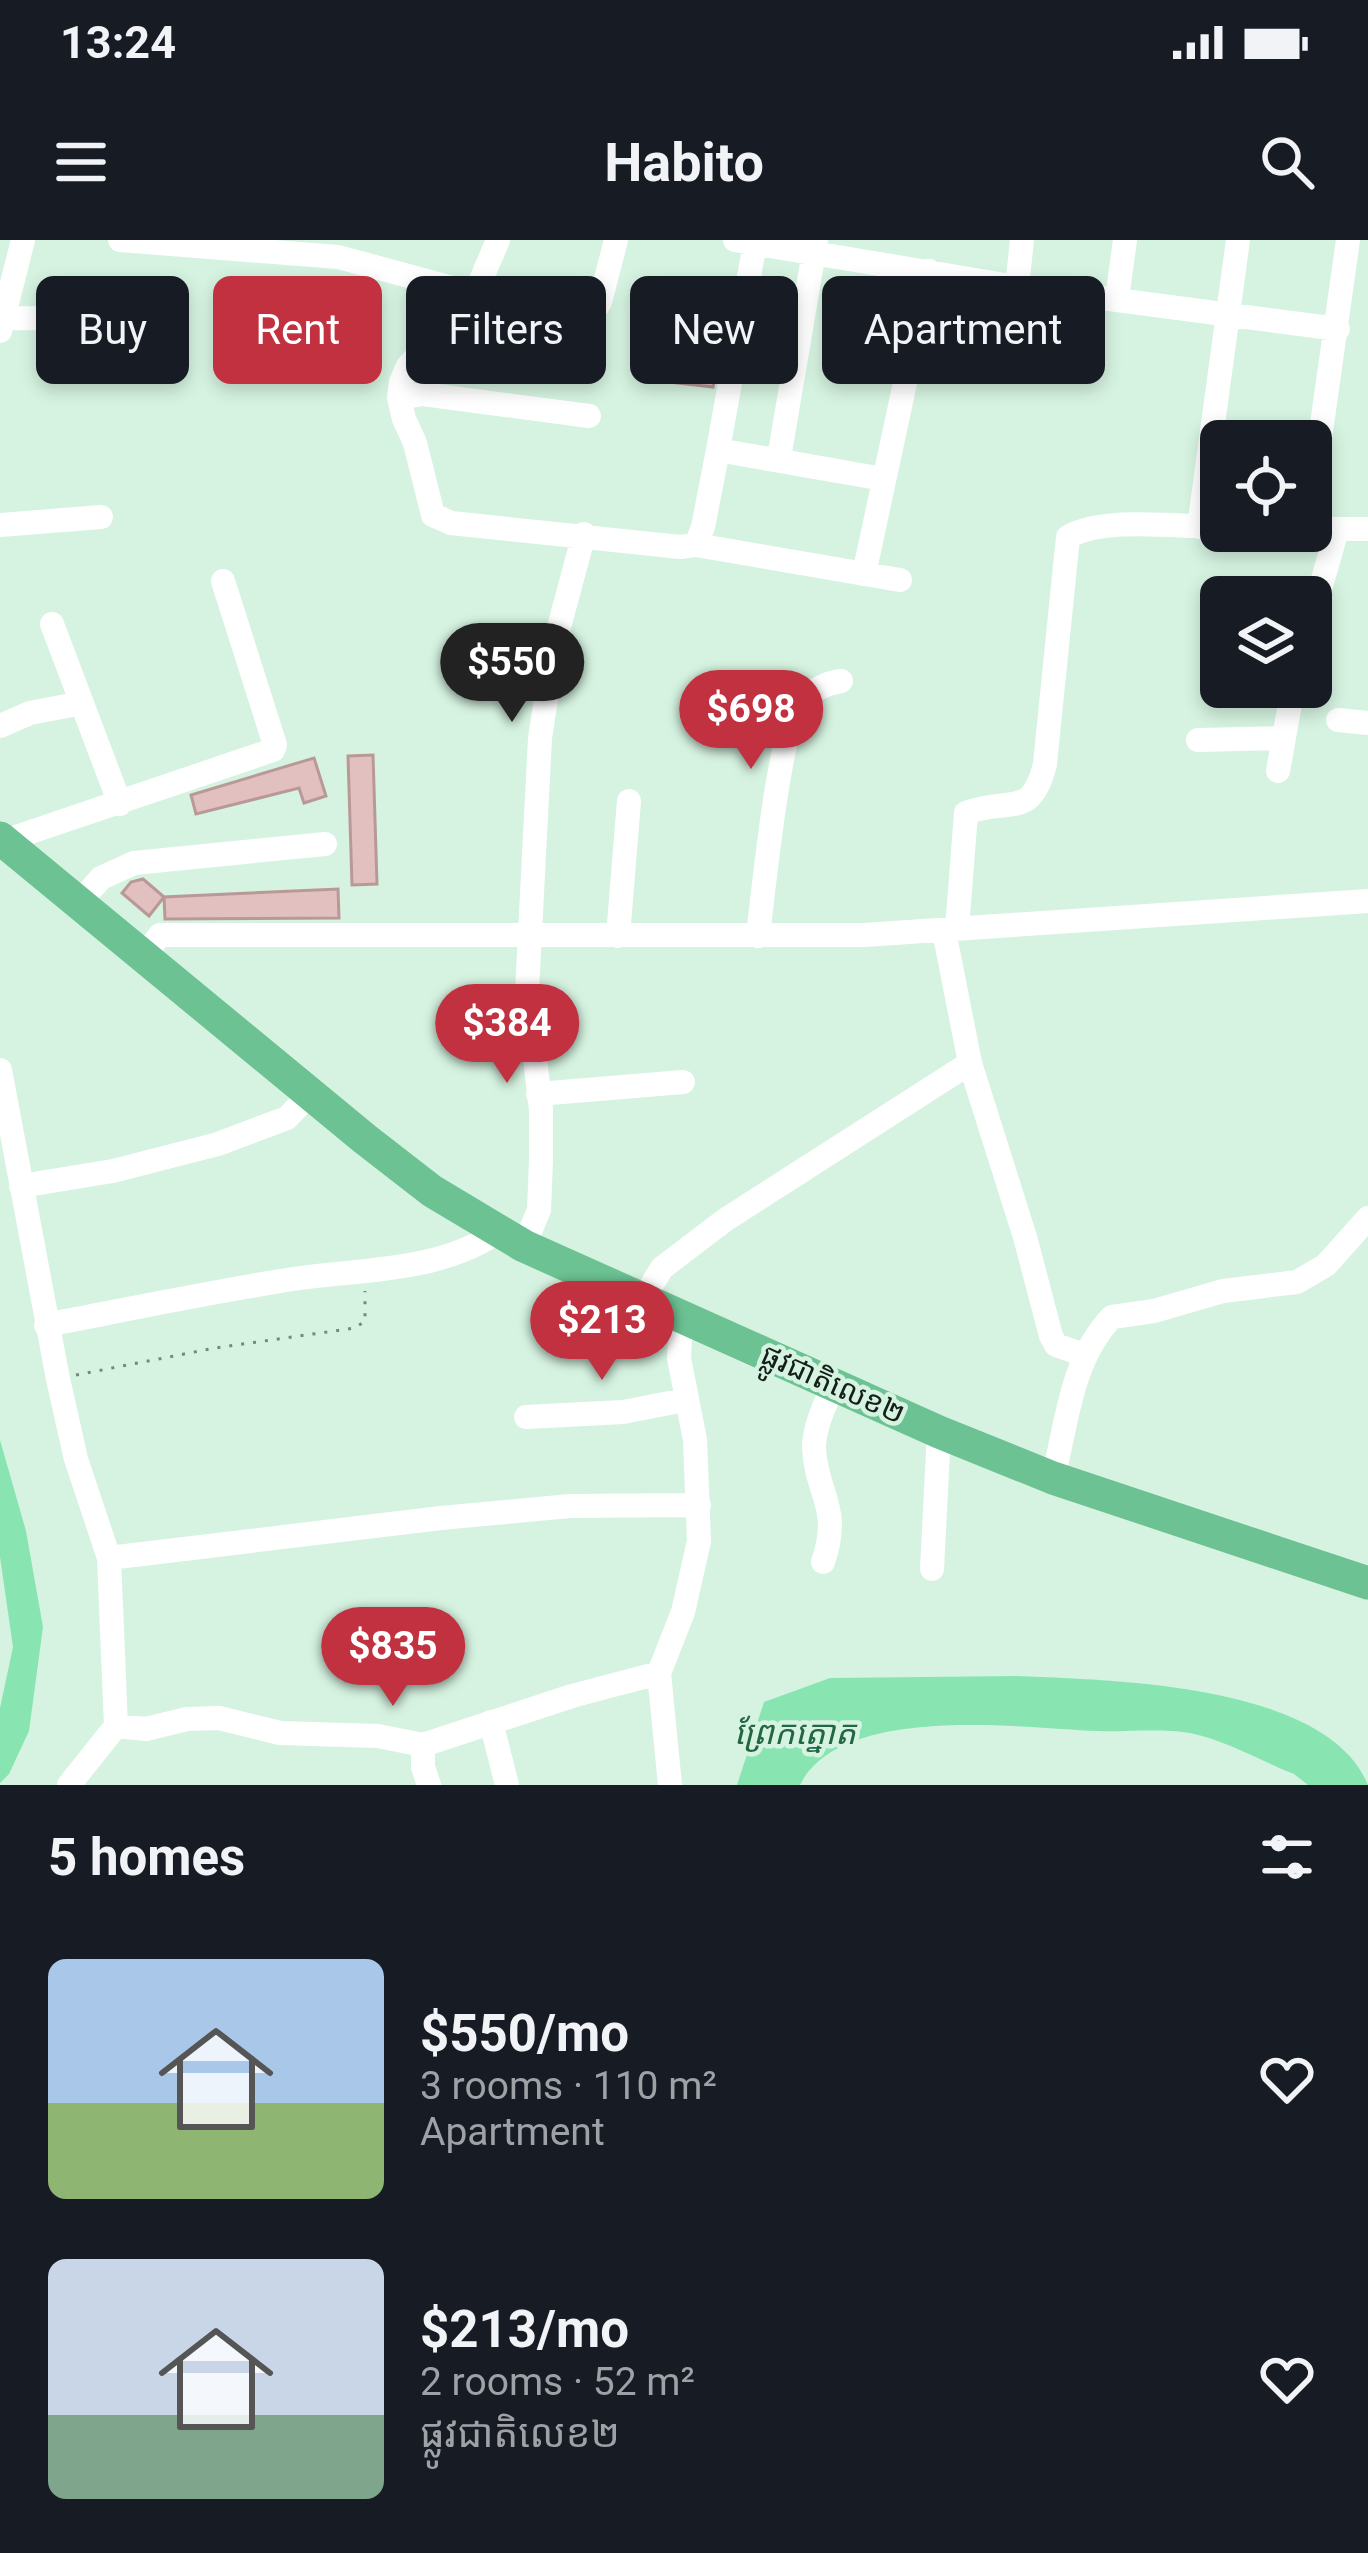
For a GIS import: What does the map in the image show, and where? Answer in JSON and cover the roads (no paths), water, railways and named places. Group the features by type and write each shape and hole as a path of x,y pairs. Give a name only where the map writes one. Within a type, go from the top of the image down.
{"highway":[{"name":"ផ្លូវជាតិលេខ២","path":"1,842 432,1191 511,1239 939,1432 1053,1478 1368,1583"}],"street":[{"path":"23,240 1,323 36,322"},
{"path":"120,240 341,249 421,276"},
{"path":"483,276 498,240"},
{"path":"606,279 616,240"},
{"path":"1018,276 1022,240"},
{"path":"1118,299 1125,240"},
{"path":"1220,420 1238,240"},
{"path":"1324,420 1338,329 1355,294 1348,240"},
{"path":"696,544 718,450 745,241 815,246 958,276"},
{"path":"779,458 815,246"},
{"path":"864,574 929,271"},
{"path":"1105,297 1338,329"},
{"path":"406,373 399,398 433,515 440,520 680,547 696,544 899,580"},
{"path":"399,398 423,394 589,416"},
{"path":"718,450 883,479"},
{"path":"0,525 100,517"},
{"path":"1076,1352 1056,1345 1051,1336 970,1063 951,930 966,814 1028,802 1039,790 1046,764 1068,537 1082,529 1119,526 1200,527"},
{"path":"1332,529 1368,529"},
{"path":"46,1325 473,1250 511,1239 539,1210 538,1094 527,991 540,737 554,646 584,534"},
{"path":"1,842 273,750 257,683 223,581"},
{"path":"52,624 120,804"},
{"path":"758,936 783,758 796,706 828,682 841,681"},
{"path":"0,726 30,712 82,703"},
{"path":"1278,771 1288,708"},
{"path":"1337,720 1368,723"},
{"path":"1198,740 1281,738"},
{"path":"617,936 628,801"},
{"path":"79,903 101,878 134,862 325,844"},
{"path":"143,955 160,935 758,936 951,930 1368,901"},
{"path":"643,1299 662,1268 725,1220 970,1063"},
{"path":"0,1070 58,1379 76,1459 109,1558 116,1726 69,1785"},
{"path":"538,1094 683,1082"},
{"path":"21,1186 113,1171 218,1144 287,1118 309,1095"},
{"path":"1053,1478 1077,1376 1093,1341 1112,1317 1154,1311 1222,1291 1297,1282 1326,1265 1368,1218"},
{"path":"670,1785 659,1673 692,1583 699,1540 695,1440 685,1400 680,1338 688,1320"},
{"path":"824,1562 831,1511 814,1448 834,1383"},
{"path":"526,1417 622,1412 685,1400"},
{"path":"932,1569 939,1432"},
{"path":"109,1558 570,1506 699,1504"},
{"path":"116,1726 146,1729 187,1719 220,1718 280,1733 378,1736 423,1745 659,1673"},
{"path":"490,1722 507,1785"},
{"path":"423,1745 429,1785"}],"water":[{"path":"0,1440 26,1531 43,1627 29,1731 0,1783 0,1708 13,1647 0,1557"},
{"name":"ព្រែកត្នោត","path":"1016,1676 1158,1685 1263,1707 1309,1726 1345,1751 1368,1785 1308,1785 1243,1751 1190,1733 980,1725 892,1731 853,1742 821,1759 800,1785 737,1785 764,1702 830,1678"}]}
